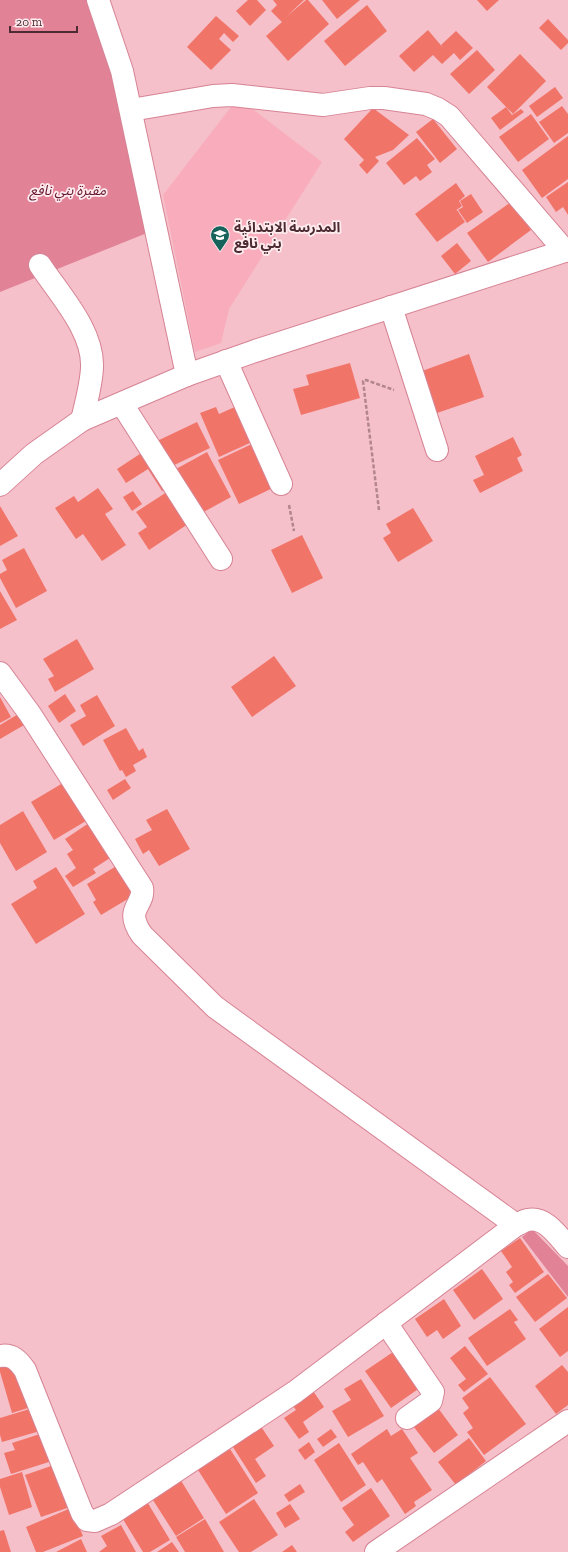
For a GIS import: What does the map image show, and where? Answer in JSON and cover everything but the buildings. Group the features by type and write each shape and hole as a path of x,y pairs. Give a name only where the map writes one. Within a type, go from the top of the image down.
{"street":[{"path":"98,0 122,70 132,110 187,375"},
{"path":"0,485 34,454 82,420 187,375 226,361 567,251 448,116 438,109 426,104 370,98 323,105 222,95 132,110"},
{"path":"40,265 83,328 90,347 92,367 90,387 82,420"},
{"path":"392,307 437,450"},
{"path":"226,361 281,484"},
{"path":"122,404 221,559"},
{"path":"0,673 30,714 141,885 142,894 135,907 134,914 137,929 215,1007 516,1225"},
{"path":"0,1356 6,1355 17,1359 25,1370 82,1514 87,1520 95,1521 111,1514 161,1482 295,1392 516,1225 528,1220 540,1221 551,1228 568,1247"},
{"path":"386,1322 433,1392 431,1401 407,1418"},
{"path":"376,1552 568,1421"}],"path":[{"path":"379,510 363,381 366,380 421,399"},
{"path":"281,484 294,531"}],"shaded area":[{"name":"المدرسة الابتدائية بني نافع","path":"238,98 322,162 229,309 221,343 195,352 163,195"}],"green space":[{"name":"مقبرة بني نافع","path":"0,0 96,0 147,233 0,292"},
{"path":"532,1229 568,1266 568,1297 522,1237"}],"place":[{"name":"المدرسة الابتدائية بني نافع","path":"220,252"}]}
